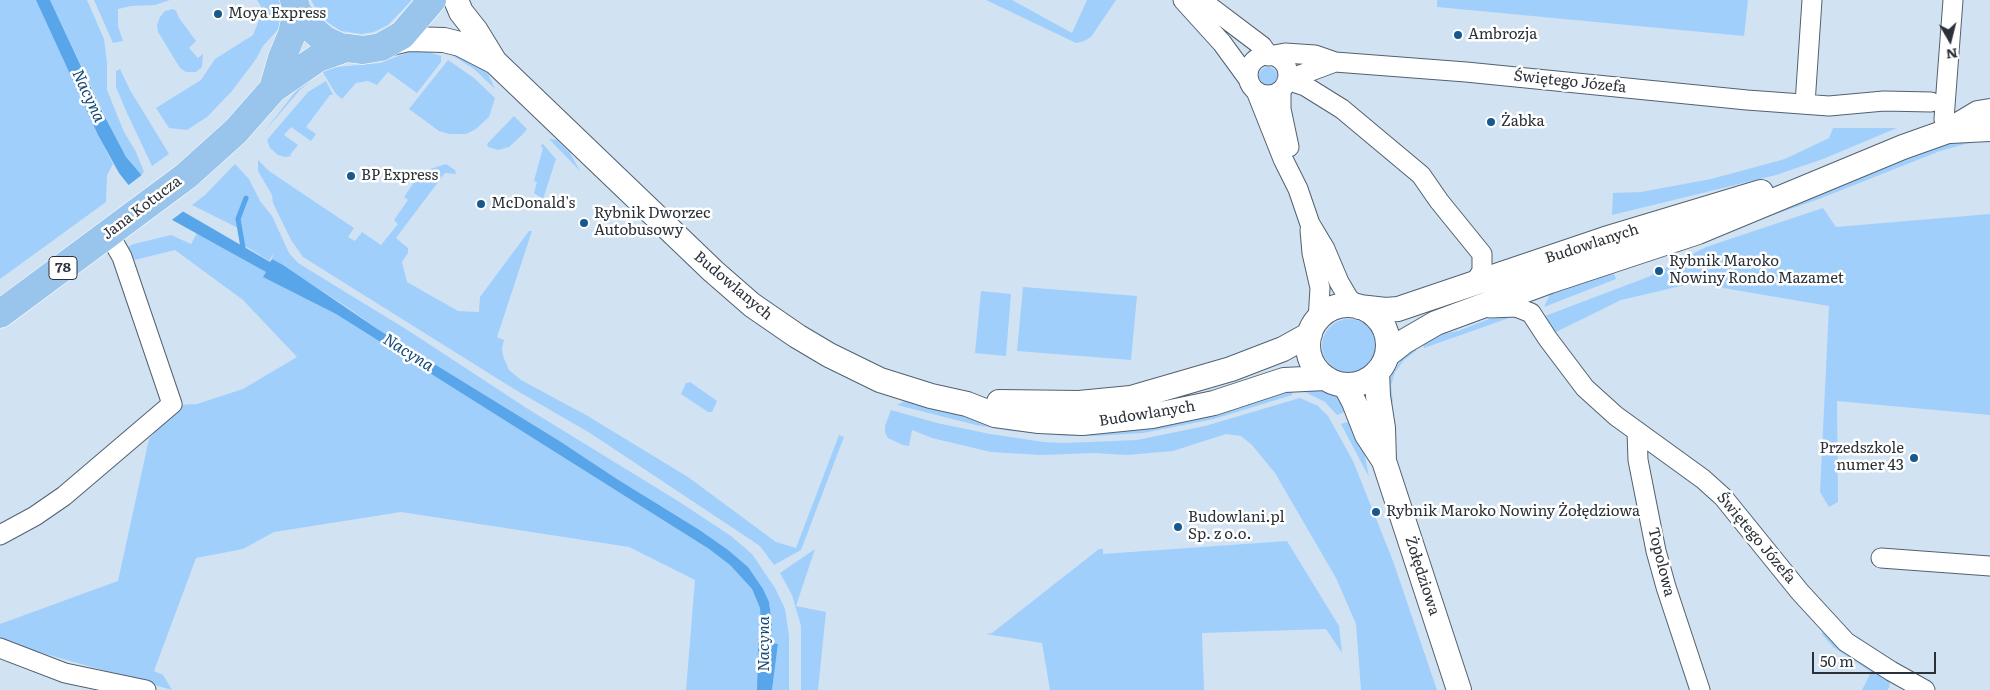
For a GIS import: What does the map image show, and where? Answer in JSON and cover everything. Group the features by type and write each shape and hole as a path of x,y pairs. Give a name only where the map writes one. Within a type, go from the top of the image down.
{"main road":[{"name":"78","path":"296,5 306,24 316,34 335,46 363,50 387,44 405,32 432,0"},
{"name":"Jana Kotucza","path":"273,89 282,58 292,34 296,5"},
{"name":"Jana Kotucza","path":"0,314 186,176 236,131 273,89 318,58 346,48"}],"street":[{"name":"Budowlanych","path":"456,0 461,12 476,31 495,62 692,252 752,305 814,346 880,380 924,394 967,404 995,415 1051,423 1090,423 1134,419 1206,405 1284,380 1335,381"},
{"path":"1183,0 1204,5 1262,46 1269,56"},
{"path":"1805,104 1812,0"},
{"path":"1948,131 1944,119 1953,0"},
{"path":"1204,5 1222,43 1253,86 1269,95 1284,85 1305,86 1342,109 1421,175 1482,254 1482,271 1475,282"},
{"name":"Budowlanych","path":"387,44 408,39 457,42 495,62"},
{"name":"Świętego Józefa","path":"1269,56 1284,53 1315,56 1335,62 1466,72 1747,100 1830,106 1884,101 1931,102"},
{"path":"1298,189 1283,159 1253,86 1249,70 1253,63 1262,56 1279,59 1288,71 1280,100 1298,189 1310,224 1325,249 1339,282 1349,299 1373,314 1383,325 1388,340 1382,364 1362,382 1335,381 1318,371 1312,361 1309,350 1320,288 1312,253 1310,224"},
{"name":"Świętego Józefa","path":"1284,85 1335,62"},
{"name":"Budowlanych","path":"1382,364 1421,331 1471,310 1542,284 1698,232 1948,131 1978,114 1990,111"},
{"name":"Budowlanych","path":"1948,131 1990,129"},
{"name":"Budowlanych","path":"1359,307 1386,310 1398,309 1605,239 1769,189 1826,179"},
{"path":"0,535 36,516 64,496 172,404 122,257 117,227"},
{"path":"1471,310 1516,307 1532,313 1534,301 1542,284"},
{"path":"1314,327 1327,312 1348,306 1359,307"},
{"name":"Świętego Józefa","path":"1532,313 1548,339 1585,388 1616,416 1703,479 1723,497 1800,592 1846,642 1898,683 1925,690"},
{"name":"Budowlanych","path":"967,404 996,402 1079,403 1131,398 1231,369 1283,348 1314,327"},
{"name":"Żołędziowa","path":"1382,364 1378,396 1383,428 1384,461"},
{"name":"Żołędziowa","path":"1335,381 1354,402 1367,435 1384,461 1459,690"},
{"name":"Topolowa","path":"1637,431 1638,460 1660,567 1700,690"},
{"path":"1881,558 1990,566"},
{"path":"0,648 65,673 146,690"}],"shaded area":[{"path":"0,0 37,0 113,164 107,175 106,202 0,279"},
{"path":"50,0 87,0 104,39 107,62 107,90 124,132 136,152 144,172 141,175 126,157"},
{"path":"94,0 170,0 155,5 131,6 118,9 118,26 123,41 113,43"},
{"path":"257,0 281,0 282,25 263,46 256,59 232,91 207,117 187,130 169,128 156,108 201,80 215,59 253,35 263,10"},
{"path":"311,0 412,0 388,25 374,32 361,34 341,31 333,26 321,17"},
{"path":"986,0 1012,0 1072,33 1087,0 1116,0 1091,37 1076,43"},
{"path":"1437,0 1748,0 1744,36 1437,7"},
{"path":"173,9 196,41 189,48 198,58 203,54 202,67 196,72 186,72 180,68 158,32 157,25 160,17 165,11"},
{"path":"442,49 474,60 488,74 495,89 474,69"},
{"path":"422,50 441,56 441,62 417,93 388,72 377,85 368,81 356,83 342,99 336,94 322,71 336,67 380,63 409,52"},
{"path":"448,60 474,78 495,98 489,117 476,129 466,134 450,134 439,131 409,109"},
{"path":"1264,67 1272,67 1277,72 1275,83 1264,85 1259,80 1259,72"},
{"path":"120,69 130,90 169,154 152,166 116,87 116,71"},
{"path":"315,74 314,78 300,90 263,133 300,86"},
{"path":"326,81 333,95 330,95 306,127 316,134 311,141 291,127 284,135 298,145 290,155 292,156 278,155 270,148 267,140 308,92"},
{"path":"514,116 527,129 522,135 509,147 498,150 488,147 487,144"},
{"path":"1833,128 1897,128 1823,159 1776,175 1612,215 1613,193 1641,192 1711,179 1785,159 1829,138"},
{"path":"549,139 557,140 570,153 580,171"},
{"path":"1980,140 1940,151 1819,199 1716,235 1923,153 1957,141"},
{"path":"542,143 556,159 543,199 534,193 537,182 534,181 543,148 541,147"},
{"path":"258,160 269,171 354,228 348,237 355,241 362,232 381,245 398,224 394,220 408,200 404,197 421,172 446,164 455,170 456,174 445,173 396,238 408,248 408,253 402,262 407,282 458,311 479,312 480,297 529,231 532,231 497,337 504,340 503,356 509,370 521,380 586,415 688,477 776,542 796,548 839,435 844,437 801,550 774,565 760,546 590,433 514,389 303,257 291,240 273,203 272,195 258,171"},
{"path":"235,164 249,179 260,201 272,216 289,253 298,263 409,331 528,409 678,501 731,536 752,554 775,588 785,609 789,636 789,690 772,690 778,644 771,644 772,624 769,602 698,529 379,330 272,259 273,254 269,261 245,246 242,230 192,205 205,195"},
{"path":"1823,208 1836,227 1990,214 1990,415 1837,401 1838,502 1829,507 1820,492 1829,306 1694,283 1621,300 1556,332 1545,316 1648,277 1706,247"},
{"path":"197,233 266,272 264,277 336,314 709,549 730,565 752,589 760,608 762,643 758,643 757,690 686,690 695,580 629,547 401,512 274,532 243,549 196,558 154,671 163,675 172,690 0,641 0,624 118,581 149,439 179,405 197,404 243,389 297,357 243,300 175,250 135,260 127,250 127,247 134,244 171,235 191,244"},
{"path":"1613,271 1616,279 1544,307 1552,290"},
{"path":"1023,287 1137,296 1131,360 1017,351"},
{"path":"981,291 1011,294 1006,356 975,353"},
{"path":"1509,318 1424,348 1422,341 1433,336 1458,331 1489,319"},
{"path":"1344,319 1354,319 1364,323 1372,331 1376,346 1372,361 1364,369 1354,373 1344,373 1334,369 1326,361 1322,351 1322,341 1326,331 1334,323"},
{"path":"1414,347 1416,351 1404,360 1395,372 1391,385 1393,402 1386,403 1388,380 1401,360"},
{"path":"690,382 717,401 712,412 708,412 681,394 686,383"},
{"path":"1292,388 1292,395 1214,419 1143,433 1094,436 1067,436 1012,431 976,425 897,405 905,401 1003,423"},
{"path":"1318,389 1340,397 1350,410 1337,415 1325,402 1303,391"},
{"path":"1300,398 1318,406 1328,416 1353,461 1393,561 1437,690 1361,690 1356,624 1336,578 1275,473 1252,445 1241,436 1226,434 1173,451 1127,455 1094,453 1041,455 991,452 932,438 912,430 909,446 888,438 885,432 885,426 891,410 937,423 990,434 1044,442 1137,440 1205,426"},
{"path":"1354,420 1361,437 1369,477 1341,424"},
{"path":"1287,541 1339,626 1342,653 1326,629 1202,633 1204,690 1050,690 1042,643 986,634 992,633 1099,549 1103,549 1103,554"},
{"path":"815,549 796,606 826,612 818,690 801,690 801,626 792,595 780,573"},
{"path":"1821,633 1828,633 1890,680 1889,688 1887,690 1862,690 1871,672 1833,647"}],"water":[{"name":"Nacyna","path":"36,0 50,0 102,111 126,157 165,199 270,262 272,259 283,265 379,330 698,529 748,567 763,589 769,602 772,624 771,643 778,644 772,690 757,690 758,643 762,642 760,608 752,589 730,565 709,549 336,314 263,277 266,272 156,211 138,197 119,173 98,135"}],"pier":[{"path":"143,174 167,197 185,210 169,222 137,199 126,187"}],"waterway":[{"path":"244,253 238,219 246,198"}],"place":[{"name":"Moya Express","path":"218,14"},
{"name":"Ambrozja","path":"1458,35"},
{"name":"Żabka","path":"1491,122"},
{"name":"BP Express","path":"351,176"},
{"name":"McDonald's","path":"481,204"},
{"name":"Rybnik Dworzec Autobusowy","path":"584,223"},
{"name":"Rybnik Maroko Nowiny Rondo Mazamet","path":"1659,271"},
{"name":"Przedszkole numer 43","path":"1914,458"},
{"name":"Rybnik Maroko Nowiny Żołędziowa","path":"1376,512"},
{"name":"Budowlani.pl Sp. z o.o.","path":"1178,527"}]}
